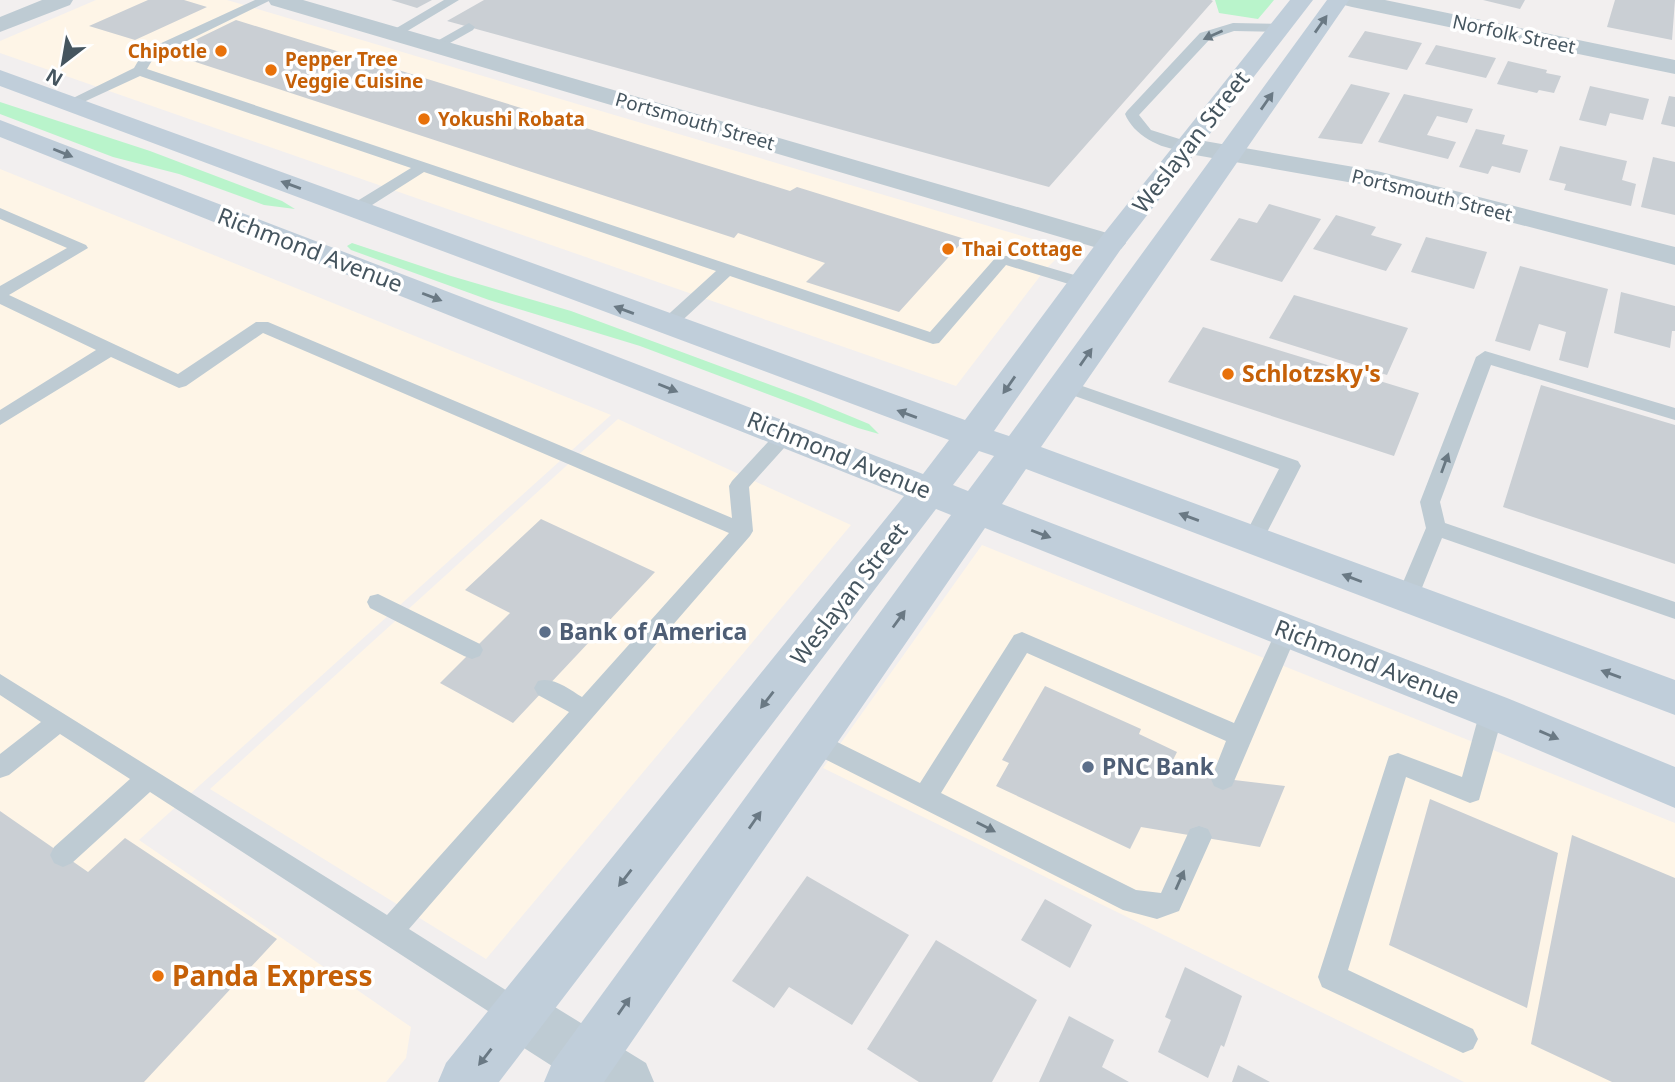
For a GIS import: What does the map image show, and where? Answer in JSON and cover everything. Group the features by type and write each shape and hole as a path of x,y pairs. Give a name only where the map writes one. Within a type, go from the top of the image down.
{"main road":[{"name":"Weslayan Street","path":"465,1082 929,491 1111,243 1302,0"},
{"name":"Weslayan Street","path":"595,1074 812,741 1338,0"},
{"path":"0,78 13,86 70,103 667,326 1018,452 1675,698"},
{"name":"Richmond Avenue","path":"0,128 1492,710 1675,788"},
{"path":"300,246 355,209"}],"street":[{"path":"0,5 12,0"},
{"path":"0,25 62,0"},
{"name":"Portsmouth Street","path":"279,0 1111,243"},
{"name":"Norfolk Street","path":"1352,0 1675,67"},
{"name":"Portsmouth Street","path":"1187,146 1377,179 1675,256"},
{"path":"518,1013 595,1074"}],"lane":[{"path":"70,103 139,71 149,54 265,0"},
{"path":"394,33 453,0"},
{"path":"443,47 469,27"},
{"path":"1187,146 1147,135 1135,125 1132,114 1205,36 1233,27 1280,28"},
{"path":"443,47 484,31"},
{"path":"139,71 933,338 1003,259 1082,283"},
{"path":"355,209 422,167"},
{"path":"0,213 80,248 0,295"},
{"path":"667,326 728,270"},
{"path":"0,295 179,382 262,326 743,531"},
{"path":"0,419 110,349"},
{"path":"1407,598 1436,528 1430,502 1485,357 1675,414"},
{"path":"1065,386 1291,466 1253,541"},
{"path":"390,931 743,531 739,486 786,434"},
{"path":"1436,528 1675,611"},
{"path":"378,602 472,650"},
{"path":"1223,779 1287,631"},
{"path":"925,797 1022,641 1240,736"},
{"path":"0,683 518,1013"},
{"path":"545,688 586,710"},
{"path":"1464,1039 1332,977 1398,763 1470,792 1492,710"},
{"path":"0,768 59,721"},
{"path":"812,741 1132,901 1157,907 1170,902 1199,837"},
{"path":"63,855 149,778"}],"shaded area":[{"path":"96,0 227,0 1066,249 1044,271 956,386 0,53 0,41"},
{"path":"0,169 611,415 139,840 411,1027 406,1058 386,1082 0,1082"},
{"path":"618,419 851,525 486,959 210,789"},
{"path":"982,545 1675,823 1675,1082 1464,1082 823,768"}],"green space":[{"path":"1215,0 1274,0 1258,19 1219,13"},
{"path":"0,102 150,151 282,201 295,209 264,205 179,174 113,157 0,114"},
{"path":"352,243 451,276 571,311 806,398 869,424 879,434 640,346 489,300 351,250 347,246"}],"building":[{"path":"148,0 184,0 207,7 135,40 89,26"},
{"path":"391,0 432,0 417,8"},
{"path":"484,0 1213,1 1049,187 447,21"},
{"path":"1483,0 1525,0 1520,9"},
{"path":"1615,0 1675,0 1672,40 1607,27"},
{"path":"236,20 790,191 797,187 965,239 899,312 806,282 825,263 738,233 734,238 168,53"},
{"path":"1365,31 1422,43 1407,70 1348,57"},
{"path":"1436,45 1496,58 1486,78 1425,64"},
{"path":"1508,61 1561,76 1554,93 1539,90 1537,93 1497,84"},
{"path":"1351,84 1390,93 1362,144 1318,138"},
{"path":"1590,86 1649,99 1643,120 1610,113 1606,126 1579,120"},
{"path":"1404,94 1473,109 1467,123 1437,116 1427,135 1456,142 1448,159 1378,142"},
{"path":"1669,96 1675,97 1675,127 1661,124"},
{"path":"1476,129 1505,135 1502,144 1528,150 1520,173 1492,166 1488,174 1459,167"},
{"path":"1560,146 1627,161 1622,180 1636,184 1631,206 1564,190 1566,184 1549,180"},
{"path":"1653,157 1675,162 1675,215 1641,207"},
{"path":"1269,204 1321,219 1282,282 1210,260 1239,218 1257,223"},
{"path":"1336,215 1376,227 1371,235 1402,244 1386,271 1313,249"},
{"path":"1426,237 1487,252 1474,289 1411,272"},
{"path":"1520,266 1608,289 1588,368 1559,360 1566,332 1539,324 1530,351 1495,341"},
{"path":"1621,292 1675,306 1675,331 1672,331 1670,348 1614,333"},
{"path":"1294,295 1408,328 1387,375 1269,338"},
{"path":"1203,327 1419,393 1394,456 1168,382"},
{"path":"1541,385 1675,425 1675,564 1503,507"},
{"name":"Bank of America","path":"541,519 655,572 513,723 440,683 510,613 465,590"},
{"name":"PNC Bank","path":"1045,686 1141,729 1139,734 1177,752 1167,772 1285,786 1260,847 1141,827 1130,849 996,786 1009,763 1002,760"},
{"path":"1430,799 1558,853 1527,1008 1389,945"},
{"path":"0,811 88,872 125,838 277,939 144,1082 0,1082"},
{"path":"1572,835 1675,878 1675,1082 1612,1082 1531,1044"},
{"path":"807,876 909,935 852,1025 789,987 774,1008 732,981"},
{"path":"1045,899 1092,925 1070,968 1021,940"},
{"path":"936,940 1037,1000 992,1082 919,1082 867,1049"},
{"path":"1185,967 1242,996 1224,1047 1221,1045 1208,1078 1158,1052 1171,1020 1165,1017"},
{"path":"1069,1016 1114,1040 1102,1067 1129,1082 1039,1082"},
{"path":"1238,1065 1270,1082 1232,1082"}],"place":[{"name":"Chipotle","path":"221,51"},
{"name":"Pepper Tree Veggie Cuisine","path":"271,70"},
{"name":"Yokushi Robata","path":"424,119"},
{"name":"Thai Cottage","path":"948,249"},
{"name":"Schlotzsky's","path":"1228,374"},
{"name":"Bank of America","path":"545,632"},
{"name":"PNC Bank","path":"1088,767"},
{"name":"Panda Express","path":"158,976"}]}
